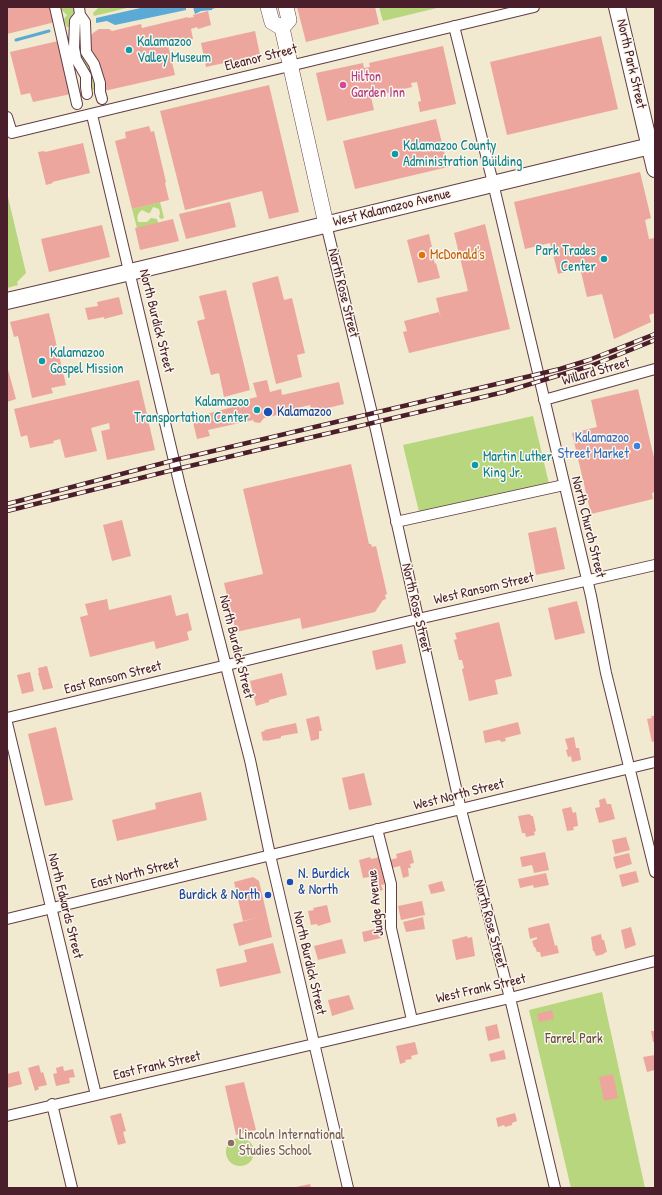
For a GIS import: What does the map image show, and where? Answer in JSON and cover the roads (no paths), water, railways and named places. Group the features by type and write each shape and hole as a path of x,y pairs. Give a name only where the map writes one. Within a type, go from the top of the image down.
{"main road":[{"name":"North Park Street","path":"617,7 652,145 655,169"},
{"name":"West Kalamazoo Avenue","path":"7,301 652,145"}],"street":[{"path":"55,7 77,104"},
{"name":"North Rose Street","path":"268,7 272,22 282,28 326,224 374,423 460,810 510,998 555,1188"},
{"name":"North Rose Street","path":"282,28 289,20 286,7"},
{"name":"Eleanor Street","path":"7,117 12,133 92,115 534,7"},
{"path":"80,11 75,21 74,48 76,59 86,76 87,94"},
{"path":"80,11 85,22 86,52 94,64 100,83 102,99"},
{"name":"North Church Street","path":"454,26 493,183 587,580 606,674 655,872"},
{"path":"60,31 85,31"},
{"path":"70,71 86,76"},
{"name":"North Burdick Street","path":"92,115 180,486 250,760 270,855 348,1188"},
{"name":"Willard Street","path":"544,400 655,369"},
{"path":"396,522 564,485"},
{"name":"West Ransom Street","path":"225,664 655,565"},
{"name":"East Ransom Street","path":"7,718 225,664"},
{"name":"North Edwards Street","path":"7,724 96,1095"},
{"name":"West North Street","path":"270,855 655,762"},
{"name":"Judge Avenue","path":"377,829 390,884 391,928 412,1020"},
{"name":"East North Street","path":"7,919 270,855"},
{"name":"West Frank Street","path":"314,1043 510,998 655,961"},
{"name":"East Frank Street","path":"7,1116 52,1104 96,1095 314,1043"},
{"path":"52,1104 72,1188"}],"water":[{"path":"145,7 186,7 186,10 115,25 107,21 96,23 96,18"},
{"path":"193,7 219,7 195,14"}],"waterway":[{"path":"16,40 49,31"}],"railway":[{"path":"7,504 175,460 560,369 589,360 655,334"},
{"path":"7,511 177,469 504,392 593,365 655,340"}],"place":[{"name":"Kalamazoo Valley Museum","path":"129,50"},
{"name":"Hilton Garden Inn","path":"343,85"},
{"name":"Kalamazoo County Administration Building","path":"395,154"},
{"name":"McDonald's","path":"422,255"},
{"name":"Park Trades Center","path":"604,259"},
{"name":"Kalamazoo Gospel Mission","path":"42,361"},
{"name":"Kalamazoo Transportation Center","path":"257,410"},
{"name":"Kalamazoo","path":"268,412"},
{"name":"Kalamazoo Street Market","path":"637,446"},
{"name":"Martin Luther King Jr.","path":"475,465"},
{"name":"N. Burdick & North","path":"290,882"},
{"name":"Burdick & North","path":"268,895"},
{"name":"Lincoln International Studies School","path":"231,1143"}],"park label":[{"name":"Farrel Park","path":"574,1039"}]}
